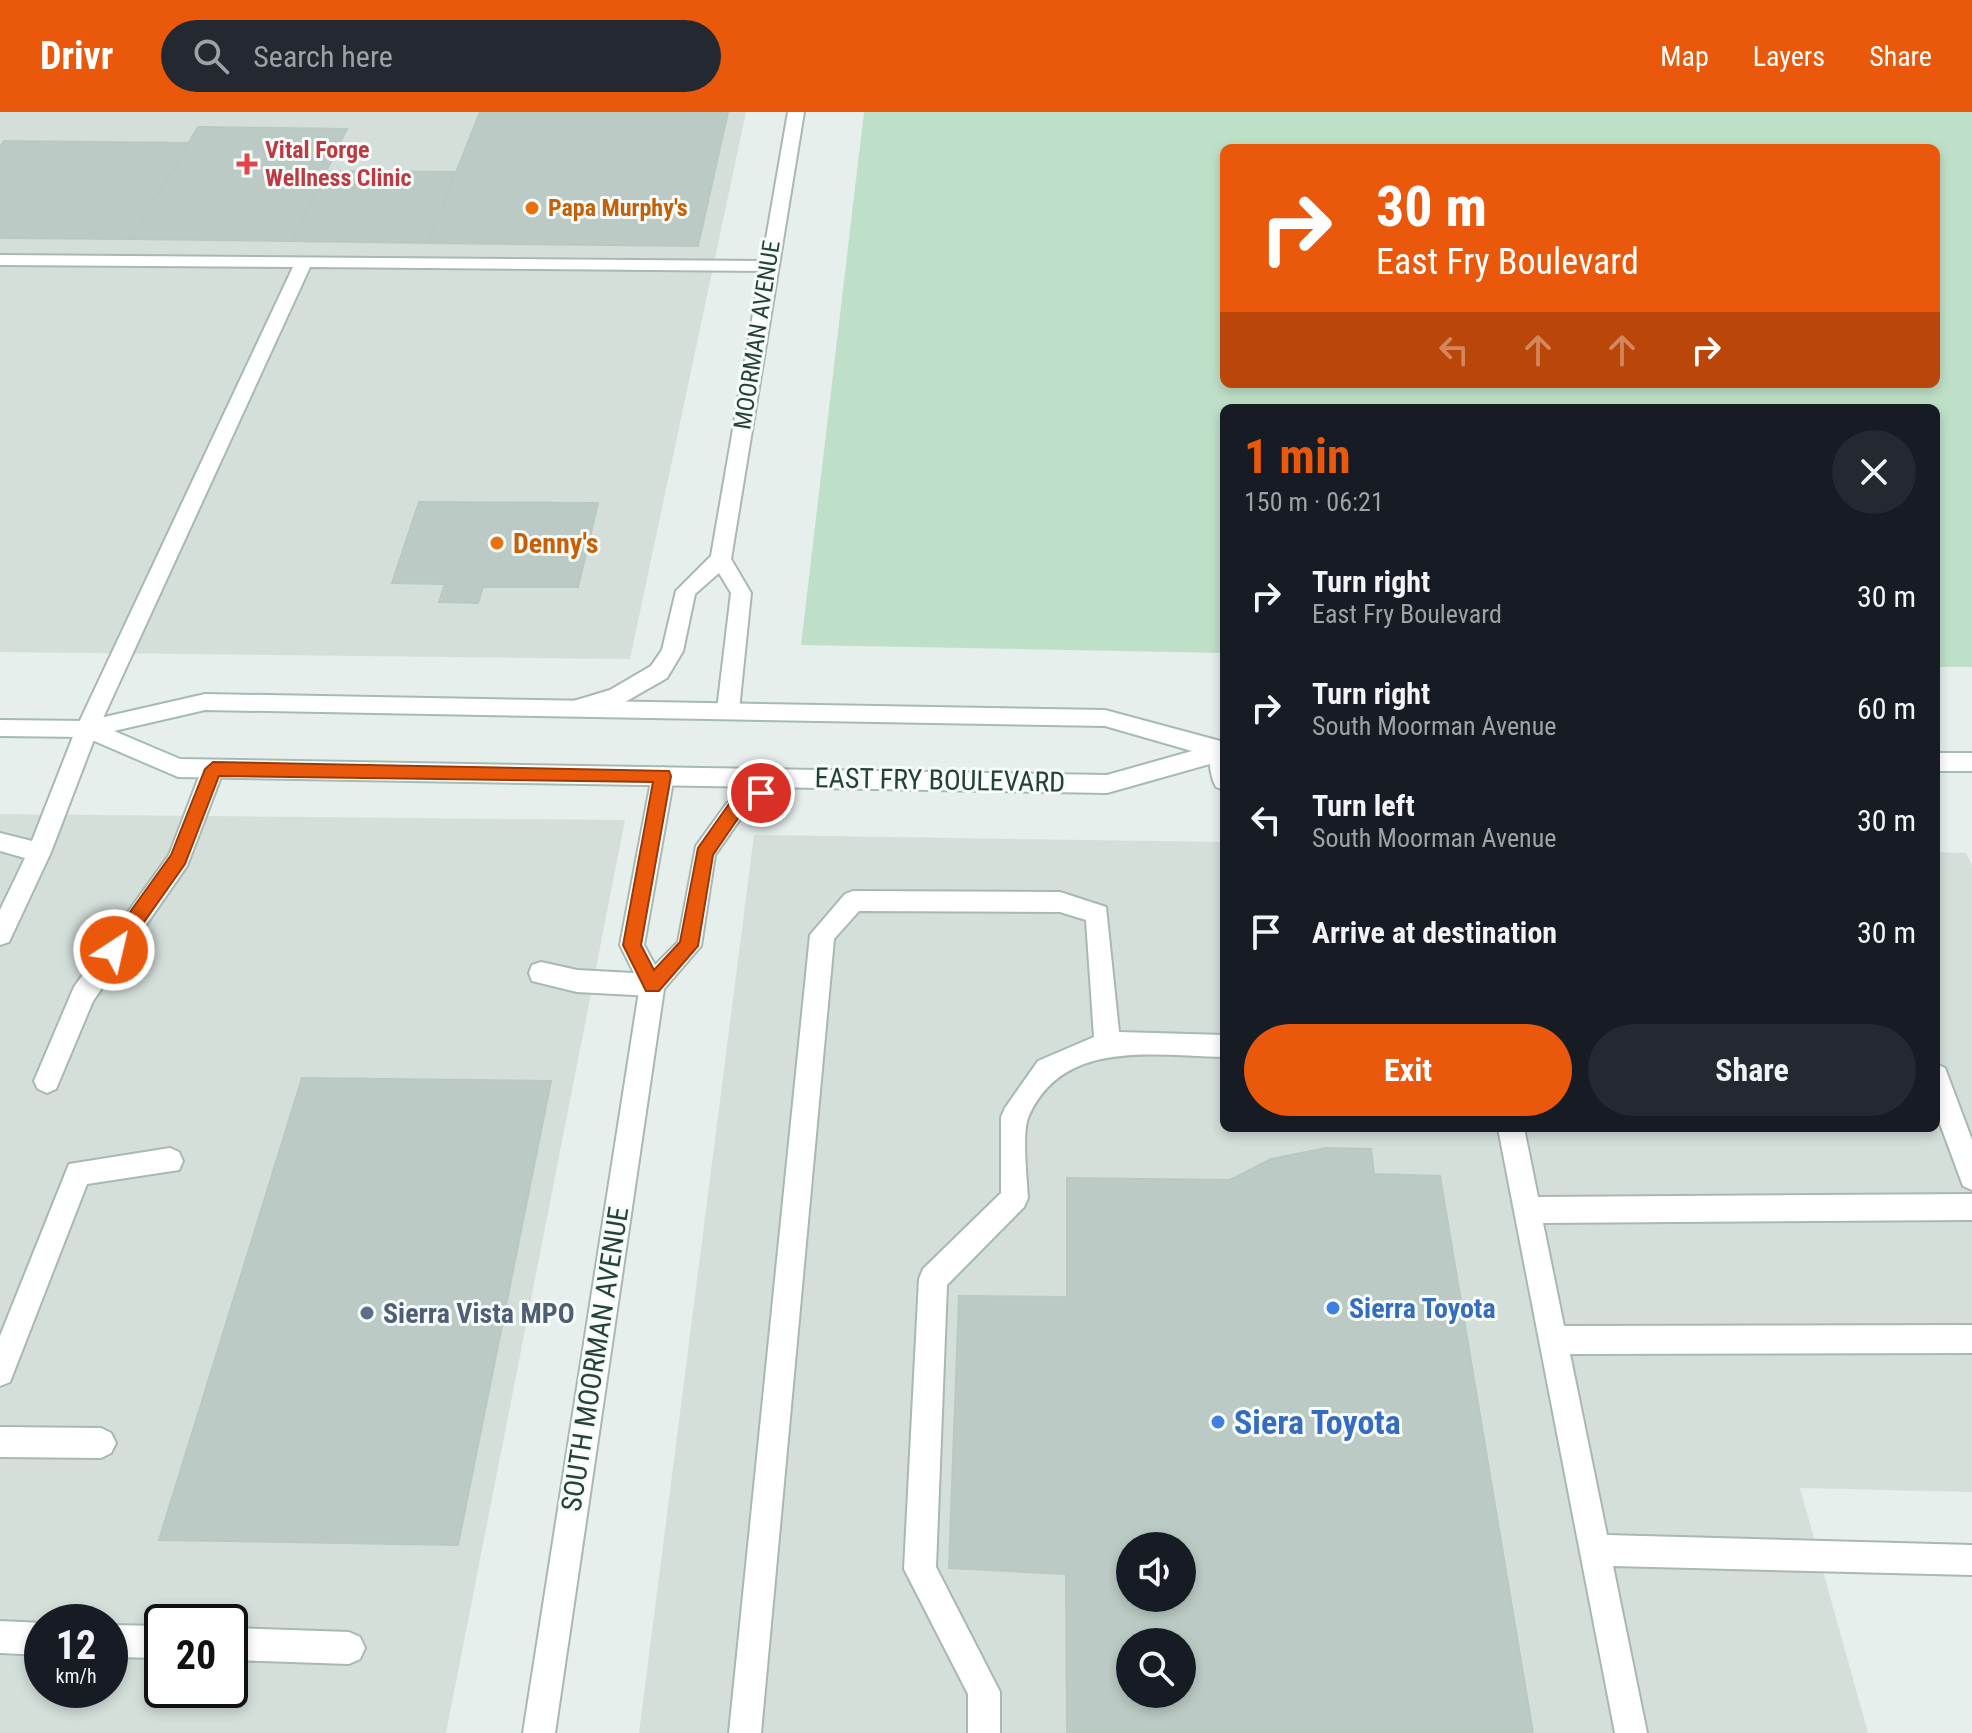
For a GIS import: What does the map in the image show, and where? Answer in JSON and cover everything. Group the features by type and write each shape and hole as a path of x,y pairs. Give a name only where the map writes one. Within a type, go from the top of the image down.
{"street":[{"name":"MOORMAN AVENUE","path":"721,559 796,112"},
{"path":"0,260 769,266"},
{"path":"0,935 39,852 87,729 304,262"},
{"path":"578,708 617,696 659,672 672,651 686,591 721,559 741,593 728,710"},
{"name":"EAST FRY BOULEVARD","path":"0,728 87,729 205,702 728,710 1105,718 1220,750"},
{"name":"EAST FRY BOULEVARD","path":"87,729 178,768 213,769 1107,784 1220,752"},
{"path":"1940,762 1972,762"},
{"path":"47,1081 83,995 179,859 213,769"},
{"path":"652,985 632,945 663,776"},
{"path":"541,973 577,981 652,985 689,946 704,853 735,809 787,777"},
{"path":"0,842 39,852"},
{"path":"745,1733 822,935 853,901 1060,902 1098,914 1107,1043"},
{"name":"SOUTH MOORMAN AVENUE","path":"539,1733 652,985"},
{"path":"984,1733 984,1692 920,1569 933,1279 1014,1198 1014,1117 1047,1069 1107,1043 1220,1046"},
{"path":"1940,1087 1972,1177"},
{"path":"1512,1132 1631,1733"},
{"path":"0,1372 78,1173 170,1161"},
{"path":"1528,1210 1972,1207"},
{"path":"1554,1340 1972,1339"},
{"path":"0,1442 101,1443"},
{"path":"1595,1550 1972,1560"},
{"path":"0,1637 24,1638"},
{"path":"248,1645 349,1648"}],"shaded area":[{"path":"0,112 746,112 630,659 0,652"},
{"path":"0,814 625,820 446,1733 0,1733"},
{"name":"Sierra Toyota","path":"754,835 1220,842 1220,1132 1940,1132 1940,852 1966,853 1972,866 1972,1492 1800,1488 1868,1733 639,1733"}],"green space":[{"path":"864,112 1972,112 1972,667 1940,667 1940,404 1220,404 1220,653 801,645"}],"building":[{"path":"480,112 728,112 698,246 428,243"},
{"path":"198,127 347,129 292,241 131,239"},
{"path":"4,141 189,143 131,239 0,238 0,147"},
{"path":"327,171 456,172 428,243 292,241"},
{"name":"Denny's","path":"419,502 598,503 578,587 483,587 478,603 439,602 445,584 392,583"},
{"name":"Sierra Vista MPO","path":"302,1078 551,1081 458,1545 159,1540"},
{"name":"Siera Toyota","path":"1326,1148 1371,1149 1374,1174 1440,1176 1533,1733 1067,1733 1066,1574 949,1568 959,1296 1067,1297 1067,1178 1230,1180 1271,1159"}],"place":[{"name":"Vital Forge Wellness Clinic","path":"247,164"},
{"name":"Papa Murphy's","path":"532,208"},
{"name":"Denny's","path":"497,543"},
{"name":"Sierra Toyota","path":"1333,1308"},
{"name":"Sierra Vista MPO","path":"367,1313"},
{"name":"Siera Toyota","path":"1218,1422"}],"route":[{"path":"114,950 179,859 213,769 663,776 632,945 652,985 689,946 704,853 735,809 761,793"}]}
